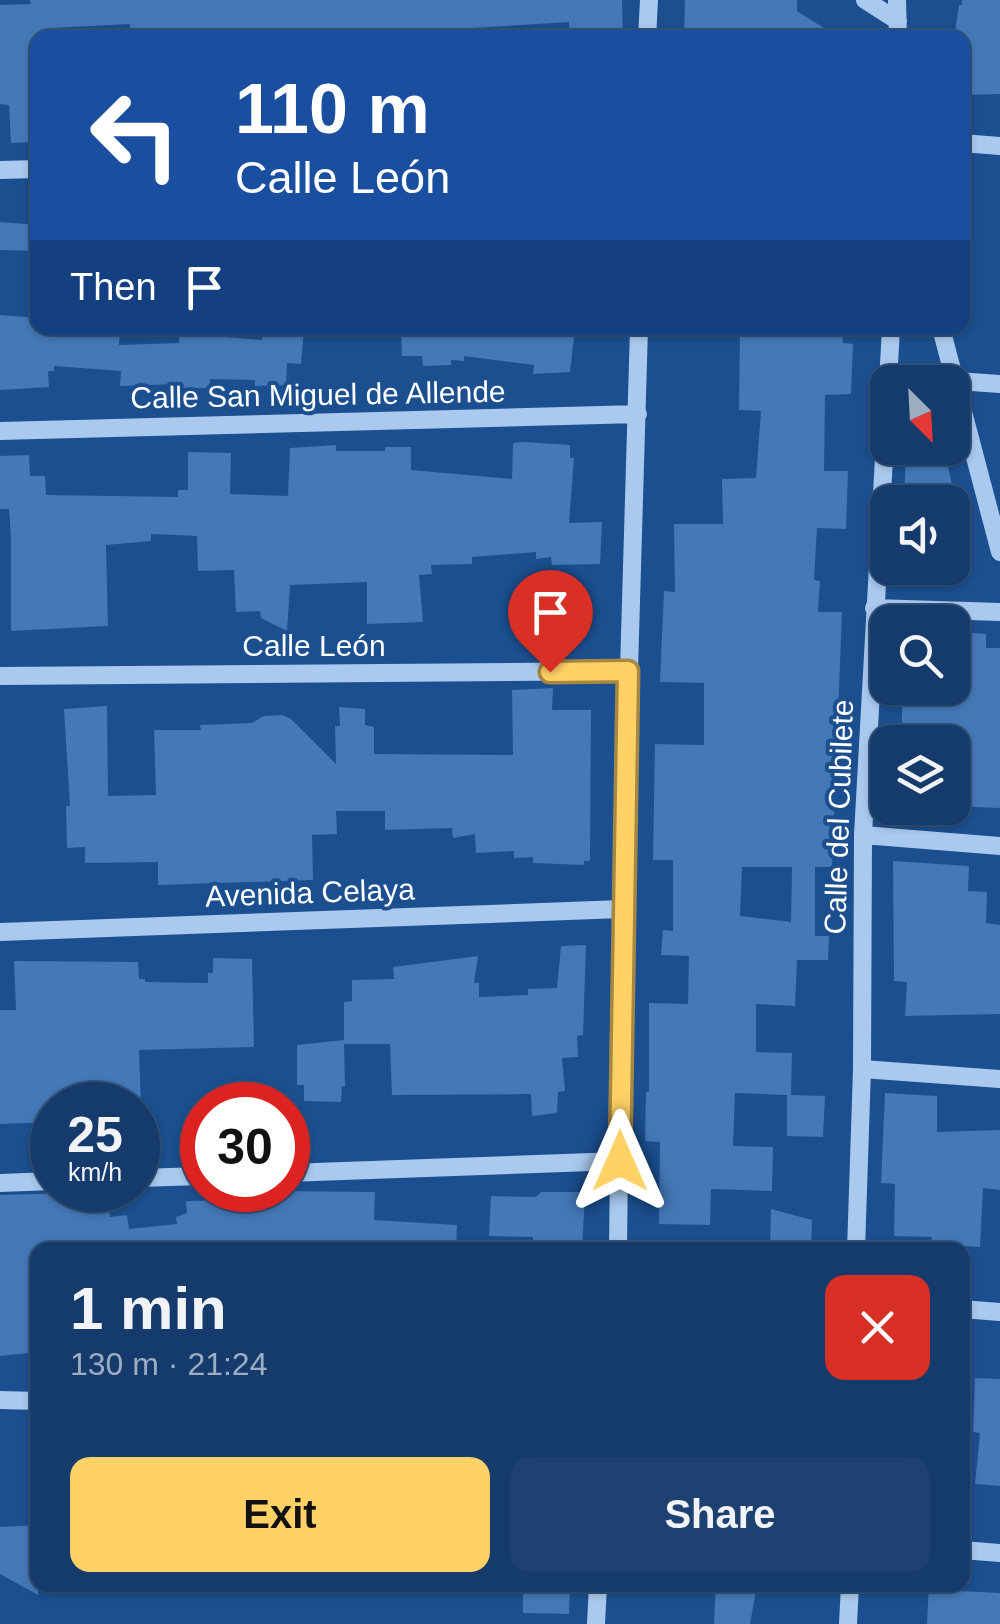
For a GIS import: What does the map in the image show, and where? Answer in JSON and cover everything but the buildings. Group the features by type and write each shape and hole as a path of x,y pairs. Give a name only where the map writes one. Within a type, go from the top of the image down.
{"street":[{"path":"647,30 649,0"},
{"path":"865,0 898,29"},
{"path":"898,0 898,29"},
{"path":"970,144 1000,146"},
{"path":"0,170 30,170"},
{"path":"618,1242 622,909 640,335"},
{"name":"Calle del Cubilete","path":"889,365 891,335"},
{"path":"943,335 953,365"},
{"path":"970,382 1000,384"},
{"name":"Calle San Miguel de Allende","path":"0,430 638,414"},
{"path":"970,430 1000,552"},
{"name":"Calle del Cubilete","path":"874,605 883,465"},
{"path":"970,611 1000,612"},
{"name":"Calle León","path":"0,676 628,671"},
{"name":"Calle del Cubilete","path":"856,1242 863,836 870,691"},
{"path":"863,836 1000,846"},
{"name":"Avenida Celaya","path":"0,932 622,909"},
{"path":"862,1069 1000,1079"},
{"path":"310,1172 620,1161"},
{"path":"0,1183 30,1182"},
{"path":"970,1310 1000,1312"},
{"path":"0,1400 30,1400"},
{"path":"970,1551 1000,1553"},
{"path":"596,1624 598,1592"},
{"path":"848,1624 850,1592"}],"route":[{"path":"550,672 628,671 620,1161"}]}
